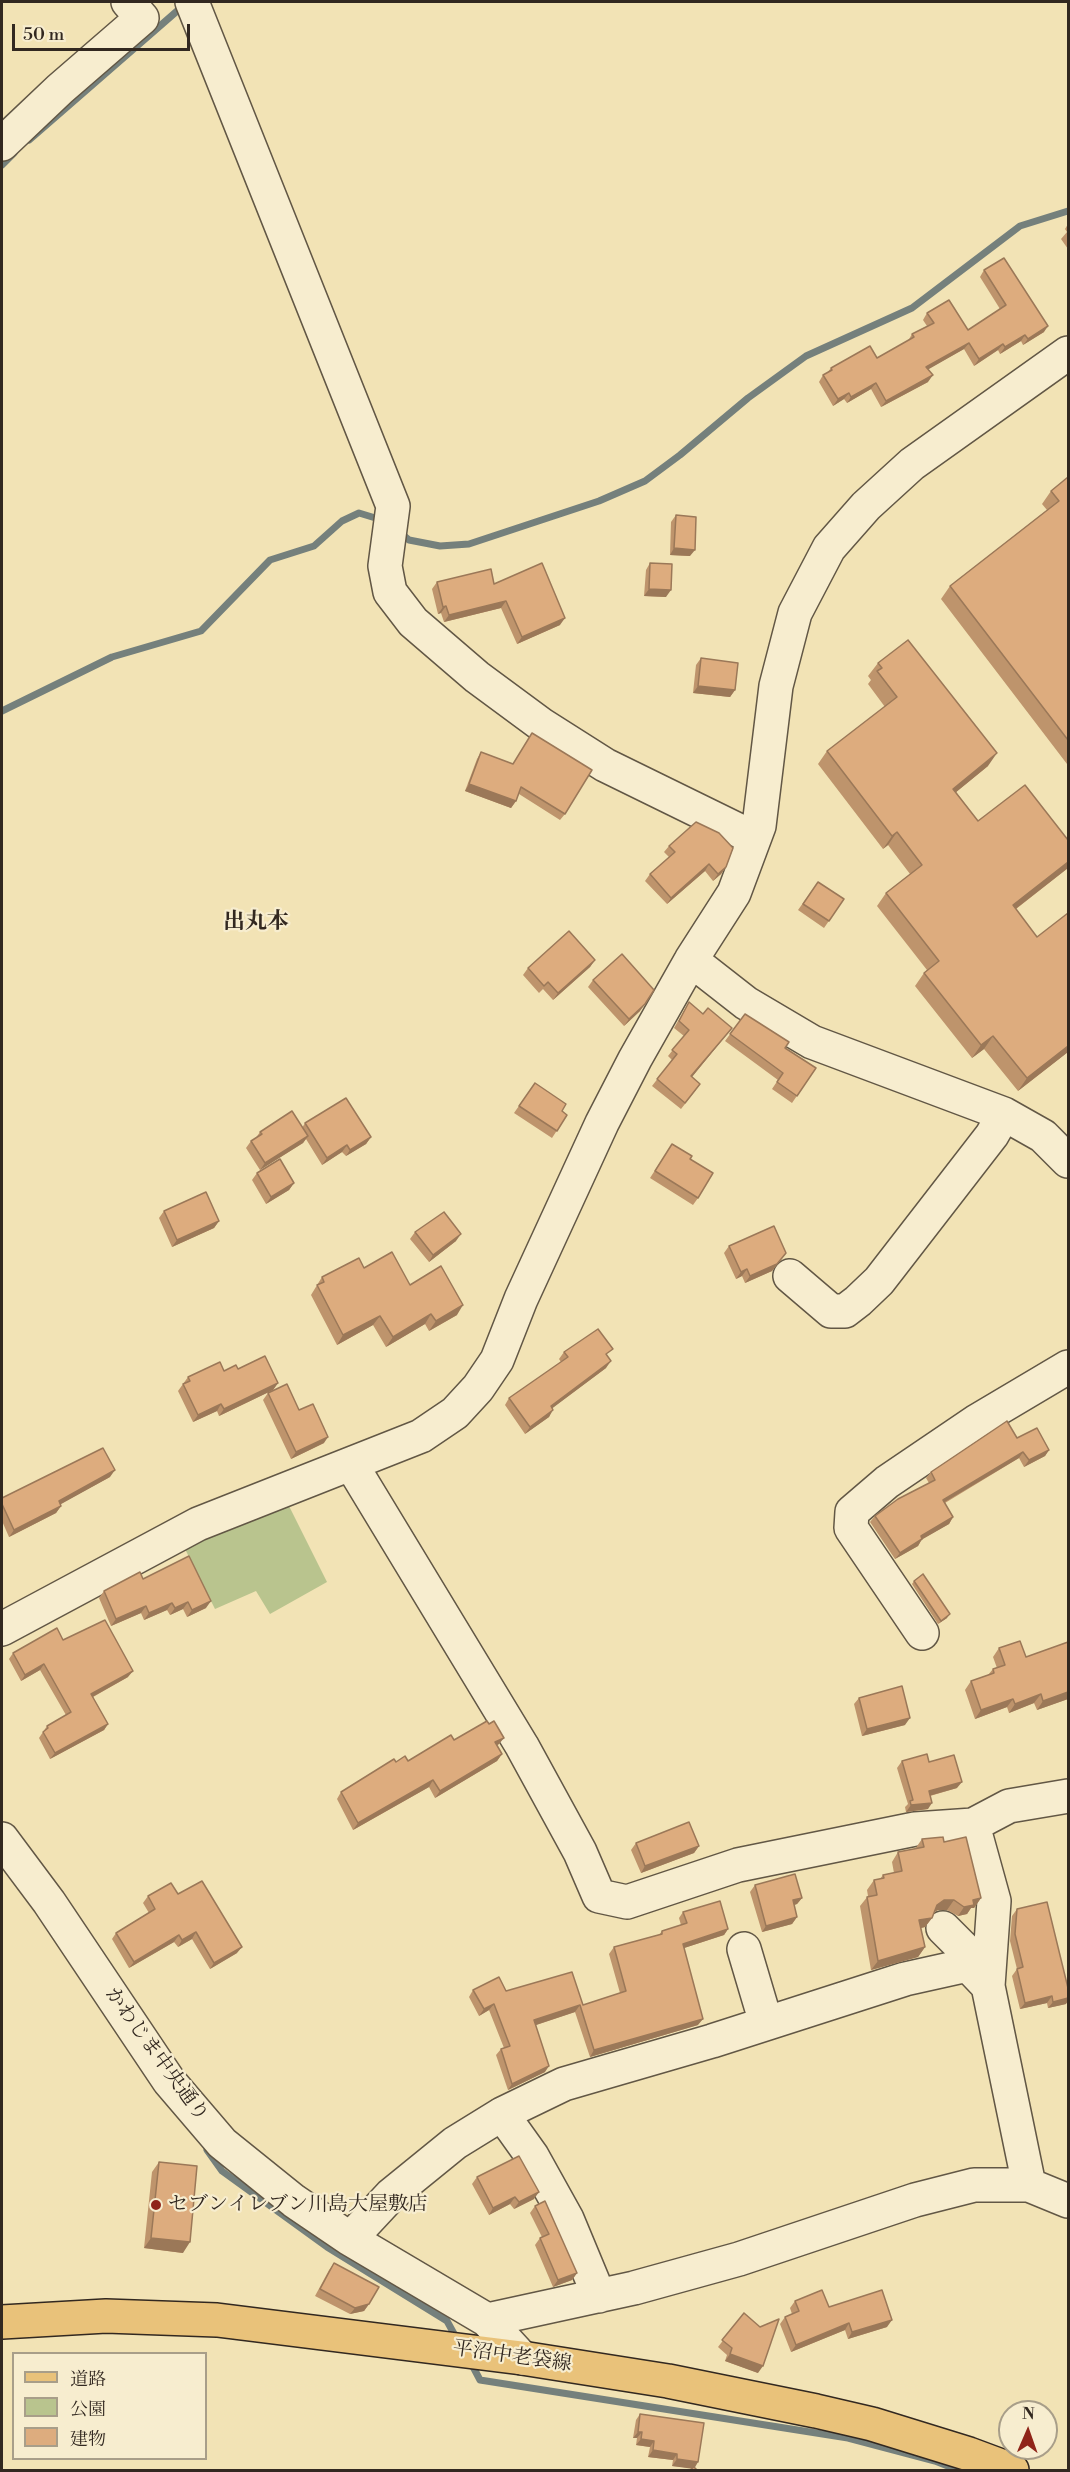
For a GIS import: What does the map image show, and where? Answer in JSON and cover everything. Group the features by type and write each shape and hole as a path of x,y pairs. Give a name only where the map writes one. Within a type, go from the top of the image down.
{"main road":[{"name":"平沼中老袋線","path":"2,2322 106,2316 217,2320 522,2358 668,2381 816,2411 937,2444 1012,2470"}],"street":[{"path":"192,2 393,506 385,566 390,592 413,622 477,677 542,725 605,765 754,838"},
{"path":"2,144 143,7"},
{"path":"2,1629 198,1524 421,1436 456,1413 497,1360 522,1299 602,1123 692,960 734,893 759,826 776,686 795,614 829,548 866,506 912,464 1068,352"},
{"path":"692,960 746,1003 812,1042 1004,1114 1043,1136 1068,1161"},
{"path":"790,1276 831,1311 845,1311 879,1281 992,1135 1004,1114"},
{"path":"922,1633 851,1528 852,1512 887,1482 1068,1367"},
{"path":"351,1464 522,1746 580,1852 599,1896 627,1902 738,1865 915,1829 973,1825 1009,1806 1068,1796"},
{"path":"973,1825 994,1901 978,1975"},
{"name":"かわじま中央通り","path":"2,1839 49,1902 169,2080 197,2117 251,2169 350,2239 487,2320 522,2358"},
{"path":"943,1929 964,1949 978,1975 1029,2185"},
{"path":"744,1949 766,2023"},
{"path":"350,2239 420,2169 455,2143 502,2114 564,2084 905,1978 978,1975"},
{"path":"502,2114 532,2156 567,2219 599,2296"},
{"path":"487,2320 599,2296 739,2259 915,2200 974,2185 1029,2185 1068,2201"}],"green space":[{"path":"286,1500 327,1582 270,1614 256,1591 215,1609 184,1547"}],"building":[{"path":"1004,258 1048,326 1028,339 1025,335 1005,347 1003,344 979,359 969,343 926,367 933,375 886,401 876,383 851,397 849,393 838,399 823,375 870,346 877,358 914,337 912,334 934,323 927,313 949,300 968,330 1006,305 984,270"},
{"path":"1068,477 1068,740 950,586 1059,501 1051,491"},
{"path":"676,515 696,517 695,550 674,548"},
{"path":"542,563 565,618 522,637 506,601 449,615 446,606 443,607 437,582 491,569 494,584"},
{"path":"650,563 672,564 671,590 649,589"},
{"path":"908,640 997,753 953,789 978,821 1025,785 1068,840 1068,862 1013,905 1037,937 1068,913 1068,1046 1027,1078 993,1036 981,1045 924,973 939,961 886,893 922,865 897,832 892,836 827,751 897,697 877,671 882,668 878,663"},
{"path":"701,658 738,663 735,690 698,686"},
{"path":"532,733 592,770 565,814 521,787 516,801 469,784 481,752 513,764"},
{"path":"696,822 719,833 733,848 726,867 718,874 709,864 671,898 650,874 675,852 669,846"},
{"path":"818,882 844,899 829,921 803,904"},
{"path":"569,931 595,960 558,993 548,982 544,986 528,968"},
{"path":"622,954 654,990 645,1004 629,1019 593,980"},
{"path":"689,1002 703,1014 708,1008 732,1028 691,1076 700,1084 685,1103 657,1079 677,1054 672,1050 689,1030 679,1021"},
{"path":"745,1014 789,1042 785,1048 816,1068 797,1096 777,1082 783,1073 730,1034"},
{"path":"535,1083 566,1104 562,1111 567,1115 557,1131 519,1106"},
{"path":"346,1098 371,1137 350,1150 347,1145 327,1158 305,1123"},
{"path":"292,1111 308,1136 265,1163 251,1141 262,1134 260,1132"},
{"path":"672,1144 692,1156 690,1159 713,1173 698,1198 655,1171"},
{"path":"280,1159 294,1183 271,1197 257,1173"},
{"path":"206,1192 219,1221 177,1240 164,1211"},
{"path":"444,1212 461,1234 433,1255 415,1232"},
{"path":"774,1226 786,1253 777,1264 750,1276 747,1269 741,1272 729,1246"},
{"path":"392,1252 410,1285 441,1266 463,1305 436,1321 431,1314 393,1337 380,1316 343,1335 317,1285 324,1282 322,1277 359,1258 364,1268"},
{"path":"598,1329 613,1349 606,1354 611,1361 551,1406 553,1410 530,1427 509,1398 568,1357 564,1352"},
{"path":"265,1356 278,1383 224,1409 221,1404 198,1415 183,1384 190,1381 188,1377 220,1362 224,1371 236,1365 238,1369"},
{"path":"287,1384 299,1410 313,1404 328,1437 296,1452 268,1393"},
{"path":"1007,1421 1017,1438 1037,1428 1049,1450 1029,1460 1023,1452 943,1500 953,1517 921,1536 922,1539 900,1553 875,1516 898,1499 935,1480 931,1472"},
{"path":"103,1448 115,1470 59,1501 61,1506 14,1530 2,1504 2,1498"},
{"path":"189,1556 211,1601 192,1610 188,1602 175,1608 172,1603 149,1613 146,1606 116,1619 104,1591 140,1572 143,1579"},
{"path":"923,1574 950,1614 941,1621 914,1581"},
{"path":"105,1620 133,1671 91,1694 108,1724 55,1753 43,1732 48,1728 47,1726 71,1712 44,1664 25,1675 13,1653 57,1628 63,1640"},
{"path":"1020,1641 1026,1657 1068,1642 1068,1692 1043,1701 1041,1694 1015,1704 1013,1699 981,1710 971,1681 994,1673 993,1669 1005,1665 999,1648"},
{"path":"902,1686 910,1718 867,1729 859,1698"},
{"path":"487,1721 489,1724 494,1721 504,1738 495,1742 502,1754 440,1791 433,1780 358,1823 341,1792 394,1759 396,1762 405,1756 408,1761 451,1735 454,1740"},
{"path":"927,1754 929,1762 954,1755 962,1782 929,1791 932,1803 911,1805 910,1801 913,1800 902,1761"},
{"path":"689,1822 699,1846 645,1866 636,1843"},
{"path":"943,1837 944,1842 966,1837 981,1898 973,1900 974,1905 964,1907 954,1900 944,1900 937,1905 932,1918 919,1920 925,1947 878,1961 867,1897 877,1895 874,1880 884,1878 883,1875 902,1871 898,1852 924,1847 922,1839"},
{"path":"795,1874 802,1898 793,1900 797,1917 766,1926 755,1885"},
{"path":"202,1881 242,1947 214,1963 196,1932 182,1940 179,1935 134,1962 116,1933 155,1909 148,1896 171,1883 178,1894"},
{"path":"720,1901 728,1929 683,1944 703,2019 594,2050 580,2005 534,2020 549,2066 512,2084 501,2049 510,2046 494,2004 484,2009 473,1990 499,1977 506,1991 572,1972 583,2005 626,1991 614,1947 662,1934 662,1931 687,1923 683,1912"},
{"path":"1047,1902 1068,1988 1068,1998 1053,2002 1052,1996 1025,2003 1017,1969 1023,1967 1015,1934 1017,1909"},
{"path":"519,2156 539,2192 519,2202 515,2197 493,2208 477,2177"},
{"path":"159,2162 197,2166 190,2242 151,2238"},
{"path":"545,2201 577,2273 558,2280 540,2238 549,2234 535,2206"},
{"path":"334,2263 379,2287 369,2304 355,2308 320,2289"},
{"path":"822,2290 829,2307 882,2290 892,2320 852,2332 849,2323 796,2345 785,2317 799,2311 795,2301"},
{"path":"744,2313 760,2327 779,2319 763,2366 730,2354 732,2348 722,2340"},
{"path":"640,2414 704,2423 698,2462 677,2459 677,2454 653,2450 654,2441 641,2439 642,2432 638,2432"}],"waterway":[{"path":"29,140 184,5"},
{"path":"2,165 14,153"},
{"path":"398,531 409,540 440,546 469,544 599,501 645,481 748,398 806,356 912,308 1020,226 1068,211"},
{"path":"2,711 112,657 201,631 270,560 314,546 342,521 359,513 382,520"},
{"path":"207,2150 222,2171 327,2247 447,2321 458,2341"},
{"path":"470,2361 480,2380 848,2438 935,2461 958,2470"}],"place":[{"name":"セブンイレブン川島大屋敷店","path":"156,2205"}],"district":[{"name":"出丸本","path":"256,923"}]}
